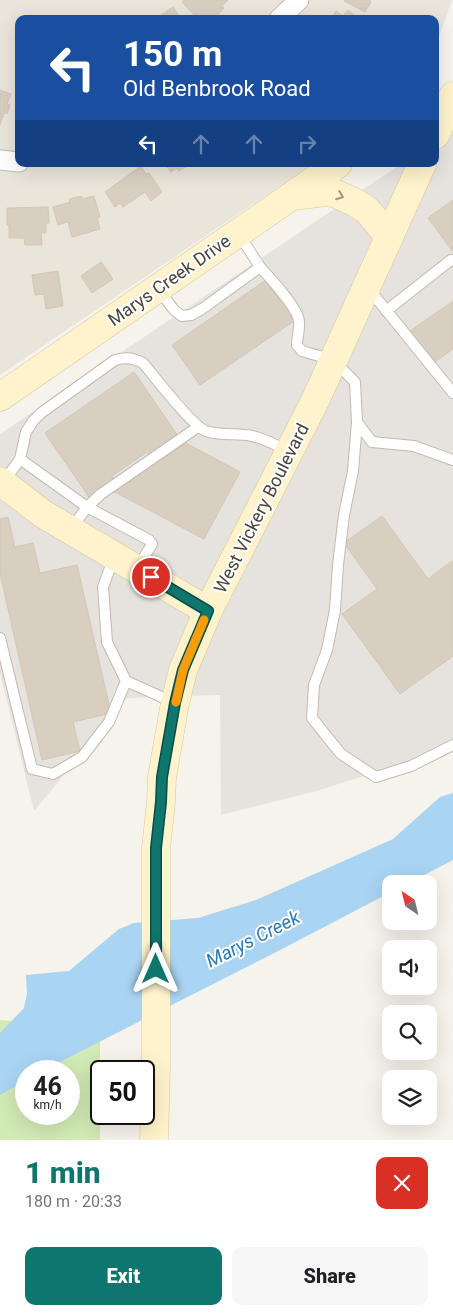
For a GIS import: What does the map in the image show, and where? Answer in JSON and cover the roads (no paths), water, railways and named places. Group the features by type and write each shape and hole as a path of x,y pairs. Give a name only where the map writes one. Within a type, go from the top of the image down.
{"main road":[{"path":"439,93 453,83"},
{"path":"439,126 453,96"},
{"name":"Marys Creek Drive","path":"0,397 334,167"},
{"name":"West Vickery Boulevard","path":"154,1140 156,848 162,777 183,670 208,611 315,401 421,167"},
{"path":"292,196 324,192 339,195 367,210 389,237"},
{"path":"1,484 43,514 208,611"}],"street":[{"path":"283,15 299,0"},
{"path":"0,160 15,162"}],"lane":[{"path":"238,233 260,267 294,309 299,320 297,345 302,351 333,360 355,382 357,422 353,471 344,515 335,610 327,650 314,685 312,718 341,754 376,777 411,766 453,745"},
{"path":"386,311 452,260"},
{"path":"158,288 174,310 182,316 191,315 260,267"},
{"path":"367,286 453,393"},
{"path":"1,484 20,459 26,432 33,421 41,413 116,360 126,358 142,363 198,427 205,431 230,435 255,436 289,452"},
{"path":"357,422 372,442 414,446 452,458"},
{"path":"70,530 87,507 101,494 198,427"},
{"path":"20,459 87,507 149,540 152,544 126,562 103,587 107,642 126,681 175,703"},
{"path":"0,638 32,768 53,774 82,757 109,722 126,681"}],"water":[{"name":"Marys Creek","path":"453,793 453,860 424,875 382,875 382,897 64,1060 15,1060 15,1086 0,1095 0,1033 24,1008 27,993 26,975 69,971 119,929 134,923 198,918 256,900 393,839 440,797"}]}
